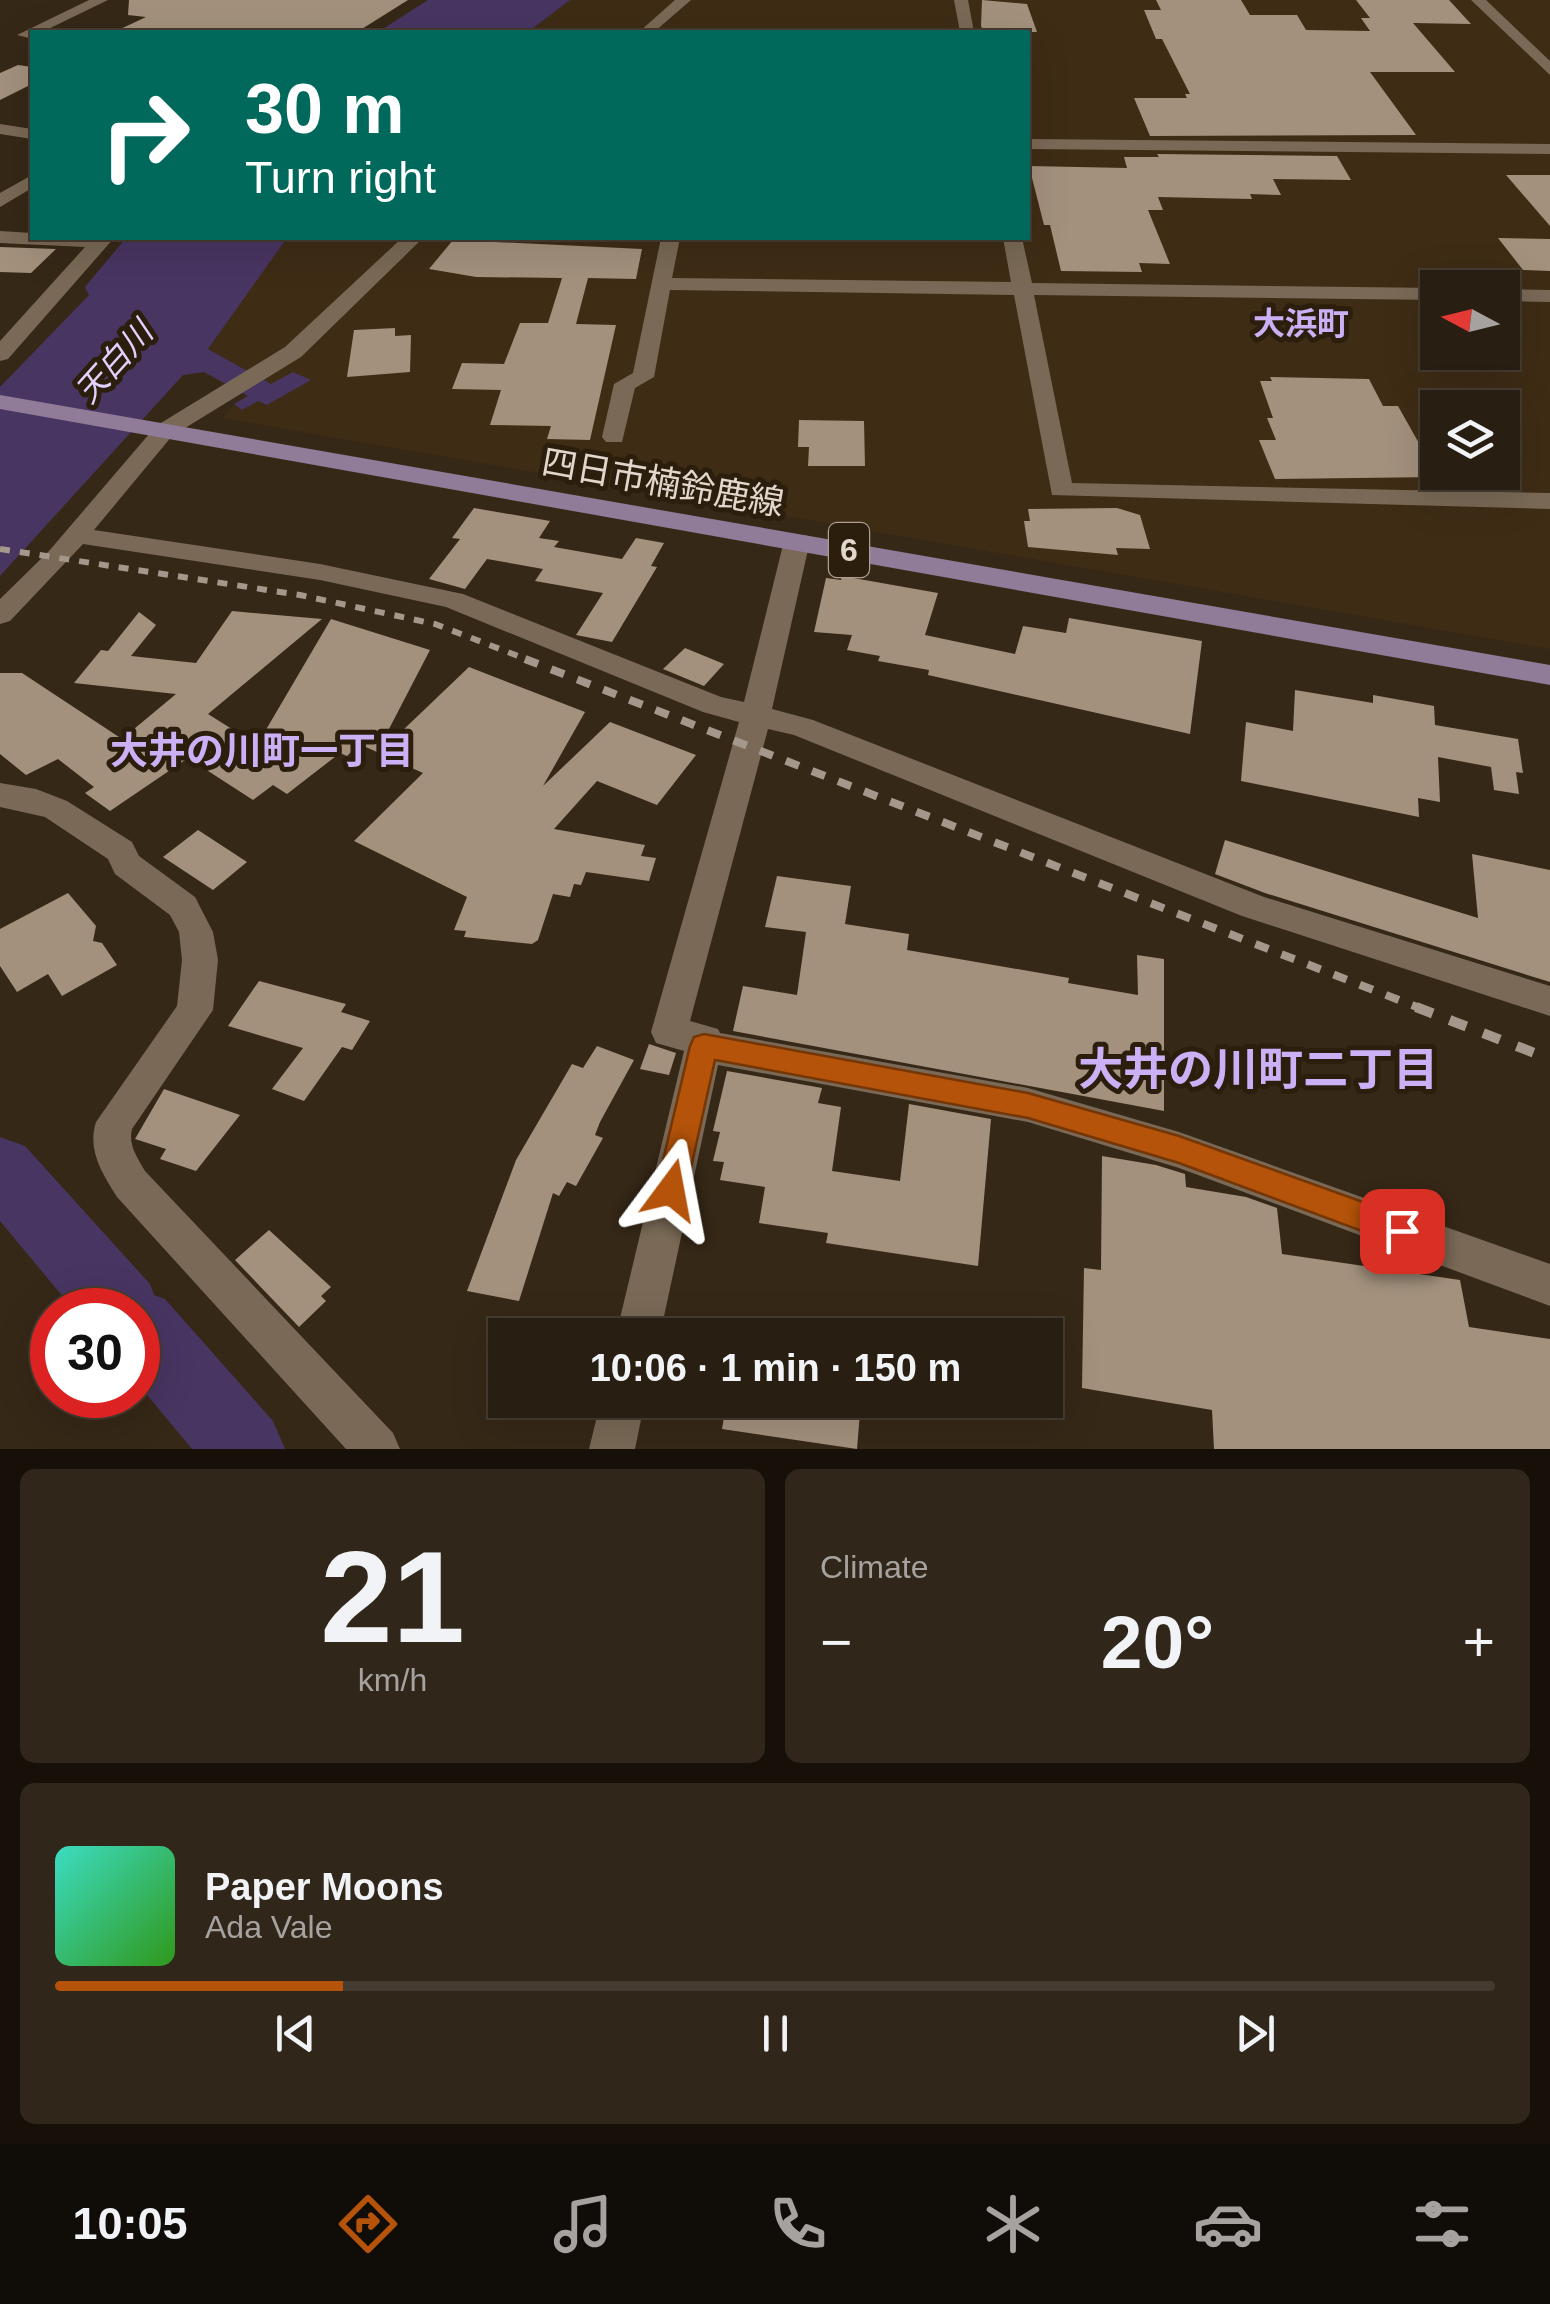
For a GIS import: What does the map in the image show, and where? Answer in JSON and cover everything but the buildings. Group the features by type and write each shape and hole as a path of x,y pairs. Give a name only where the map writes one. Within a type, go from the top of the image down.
{"main road":[{"name":"四日市楠鈴鹿線","path":"0,402 1550,676"}],"street":[{"path":"32,30 101,0"},
{"path":"648,30 684,0"},
{"path":"960,0 967,30"},
{"path":"1478,0 1550,70"},
{"path":"4,133 30,134"},
{"path":"1030,144 1550,149"},
{"path":"0,201 30,181"},
{"path":"0,237 30,238"},
{"path":"0,354 102,240"},
{"path":"0,615 58,558 156,429 266,371 341,309 411,240"},
{"path":"614,437 625,384 643,377 670,240"},
{"path":"1013,240 1061,490 1550,501"},
{"path":"660,284 1420,294"},
{"path":"1520,295 1550,296"},
{"path":"74,535 320,572 453,600 713,706 802,726 1254,907 1550,1002"},
{"path":"642,1318 705,1040 670,1032 756,716 797,541"},
{"path":"0,795 36,800 56,809 120,851 128,866 183,906 196,932 200,960 195,1010 115,1122 110,1139 118,1163 131,1184 198,1258 377,1449"},
{"path":"704,1046 1028,1106 1179,1150 1550,1285"},
{"path":"612,1449 619,1418"}],"shaded area":[{"path":"570,0 1550,0 1550,649 223,418 234,404 242,410 258,401 267,405 310,380 271,384 208,349 286,240 1030,240 1030,30 531,30"}],"water":[{"path":"428,0 570,0 531,30 381,30"},
{"name":"天白川","path":"124,240 286,240 208,349 271,384 293,372 311,380 267,405 258,401 242,410 234,404 248,396 204,372 183,375 0,576 0,387 89,295 85,287"}],"waterway":[{"path":"0,1169 104,1288"},
{"path":"160,1351 245,1449"}],"railway":[{"path":"0,549 300,595 435,624 531,661"},
{"path":"525,659 1422,1009"},
{"path":"1416,1007 1550,1059"}],"district":[{"name":"大浜町","path":"1301,324"},
{"name":"大井の川町一丁目","path":"262,751"},
{"name":"大井の川町二丁目","path":"1258,1069"}],"route":[{"path":"671,1190 704,1046 1028,1106 1179,1150 1402,1231"}]}
